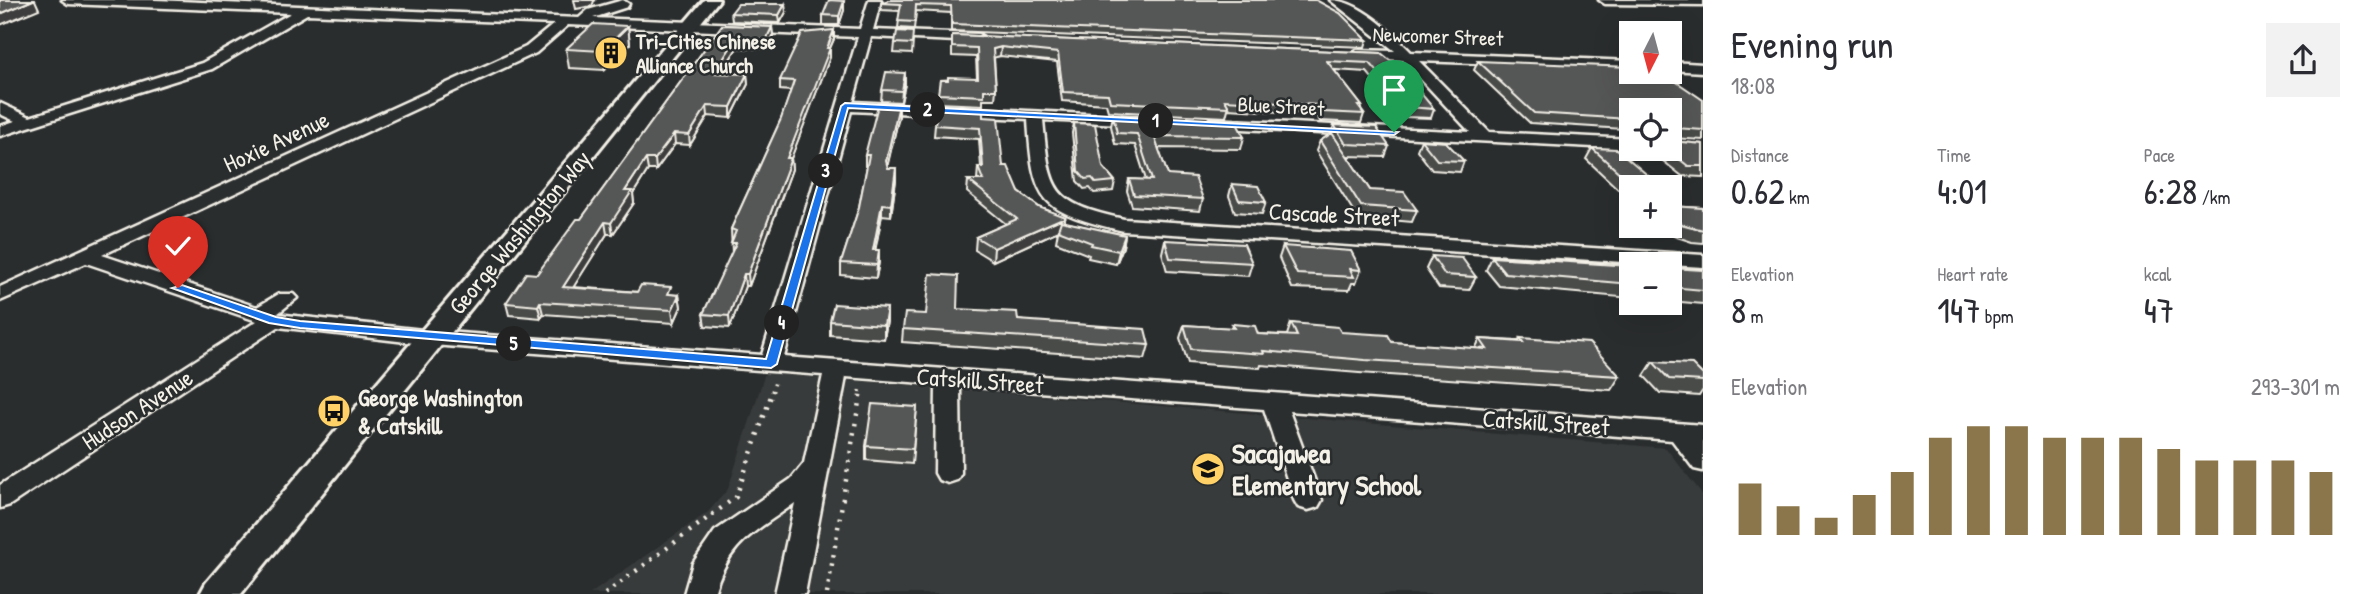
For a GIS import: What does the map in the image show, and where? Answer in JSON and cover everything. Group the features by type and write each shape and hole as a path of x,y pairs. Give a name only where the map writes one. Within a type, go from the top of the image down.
{"main road":[{"name":"George Washington Way","path":"219,594 712,0"}],"street":[{"path":"68,0 990,38"},
{"path":"0,131 214,63 322,0"},
{"path":"774,369 875,0"},
{"path":"1336,0 1389,37 1483,137"},
{"path":"1605,0 1703,1"},
{"path":"574,21 623,4"},
{"path":"462,16 477,6"},
{"name":"Hoxie Avenue","path":"0,295 531,50 574,21"},
{"name":"Newcomer Street","path":"1338,53 1619,65"},
{"path":"1682,67 1703,68"},
{"path":"845,106 1157,121"},
{"path":"0,108 29,122"},
{"name":"Cascade Street","path":"1035,115 1042,182 1063,203 1099,220 1149,228 1703,261"},
{"name":"Blue Street","path":"1198,123 1619,143"},
{"name":"Catskill Street","path":"85,256 266,318 432,338 774,369 836,369 1691,433"},
{"path":"266,318 286,298"},
{"name":"Hudson Avenue","path":"0,498 266,318"},
{"path":"790,594 836,369"},
{"path":"948,377 948,473"},
{"path":"1274,402 1308,500"},
{"path":"1691,433 1703,462"},
{"path":"699,594 708,563 725,539 800,486 816,466"}],"path":[{"path":"605,594 736,497 745,478 774,369"},
{"path":"827,594 863,382"}],"shaded area":[{"name":"Sacajawea Elementary School","path":"765,373 1666,448 1703,495 1703,594 590,594 708,512 728,489"}],"building":[{"path":"0,0 33,0 0,14"},
{"path":"829,0 844,1 839,16 823,15"},
{"path":"889,0 1316,0 1340,13 1367,40 952,24 951,6 916,5 915,22 898,21 901,4 881,3"},
{"path":"738,4 785,4 779,15 731,13"},
{"path":"593,24 628,26 602,51 566,49"},
{"path":"722,25 772,27 766,40 736,39 714,73 747,74 731,107 707,106 689,135 674,134 655,159 646,159 625,191 632,191 611,223 605,222 563,287 637,292 641,285 671,287 668,294 679,295 672,310 540,302 538,306 506,303 526,273 537,274 577,219 581,219"},
{"path":"834,30 827,48 830,48 787,158 791,158 748,274 744,274 729,316 703,314 736,243 731,243 736,231 731,229 781,119 794,81 780,80 802,33"},
{"path":"897,31 913,32 912,44 895,43"},
{"path":"952,35 1381,53 1400,68 1434,109 1408,107 1370,63 1327,61 1362,106 1358,106 1364,114 1323,112 1318,105 1225,100 1229,107 1110,102 1108,94 1063,92 1058,53 1001,47 993,49 996,90 984,90 984,96 938,94 940,80 948,80 948,77 978,78 977,48 952,47"},
{"path":"1478,61 1619,67 1619,84 1680,84 1703,100 1703,130 1682,128 1682,98 1619,98 1619,118 1534,113"},
{"path":"886,72 905,73 902,91 882,90"},
{"path":"878,105 899,105 886,161 888,168 896,168 891,205 882,204 873,250 879,250 877,265 841,263 859,207 869,155 865,155"},
{"path":"937,107 983,109 983,117 998,118 1003,166 1008,166 1019,192 1039,207 1065,217 994,248 976,237 1017,219 968,180 983,180 978,167 983,167 980,128 935,125"},
{"path":"1113,115 1236,121 1244,137 1154,136 1168,175 1195,177 1203,199 1134,195 1129,179 1152,180 1137,134 1117,133"},
{"path":"1074,123 1095,124 1103,167 1115,181 1096,183 1092,178 1085,179 1078,171"},
{"path":"1334,125 1376,127 1389,146 1346,144"},
{"path":"1332,133 1370,190 1404,192 1417,210 1361,206 1320,141"},
{"path":"1421,140 1446,142 1464,161 1437,160"},
{"path":"1682,142 1703,144 1703,166 1688,166 1682,161"},
{"path":"1592,148 1617,149 1619,161 1631,161 1647,175 1622,175"},
{"path":"1232,184 1258,186 1266,202 1239,200"},
{"path":"1682,207 1703,208 1703,230 1682,224"},
{"path":"1061,221 1125,235 1119,251 1091,245 1092,243 1058,230"},
{"path":"1165,240 1244,244 1252,263 1170,258"},
{"path":"1283,246 1351,251 1361,270 1350,269 1354,277 1297,274"},
{"path":"1432,256 1462,258 1476,277 1445,275"},
{"path":"1492,257 1619,265 1619,283 1505,273"},
{"path":"1682,269 1703,270 1703,290 1682,288"},
{"path":"930,274 958,276 957,309 1017,312 1018,320 1145,329 1149,345 903,329 905,313 926,314"},
{"path":"834,304 887,308 884,325 830,321"},
{"path":"1291,323 1338,327 1341,332 1388,335 1392,342 1487,349 1480,339 1523,342 1520,338 1589,343 1620,376 1263,351 1264,354 1191,349 1184,325 1234,328 1232,324 1255,326 1258,334 1297,336"},
{"path":"1653,362 1692,364 1703,375 1703,381 1669,379"},
{"path":"872,404 917,407 913,449 866,446"}],"place":[{"name":"Tri-Cities Chinese Alliance Church","path":"611,53"},
{"name":"George Washington & Catskill","path":"334,411"},
{"name":"Sacajawea Elementary School","path":"1208,469"}],"route":[{"path":"178,288 274,320 300,325 771,364 845,106 1394,132"}]}
